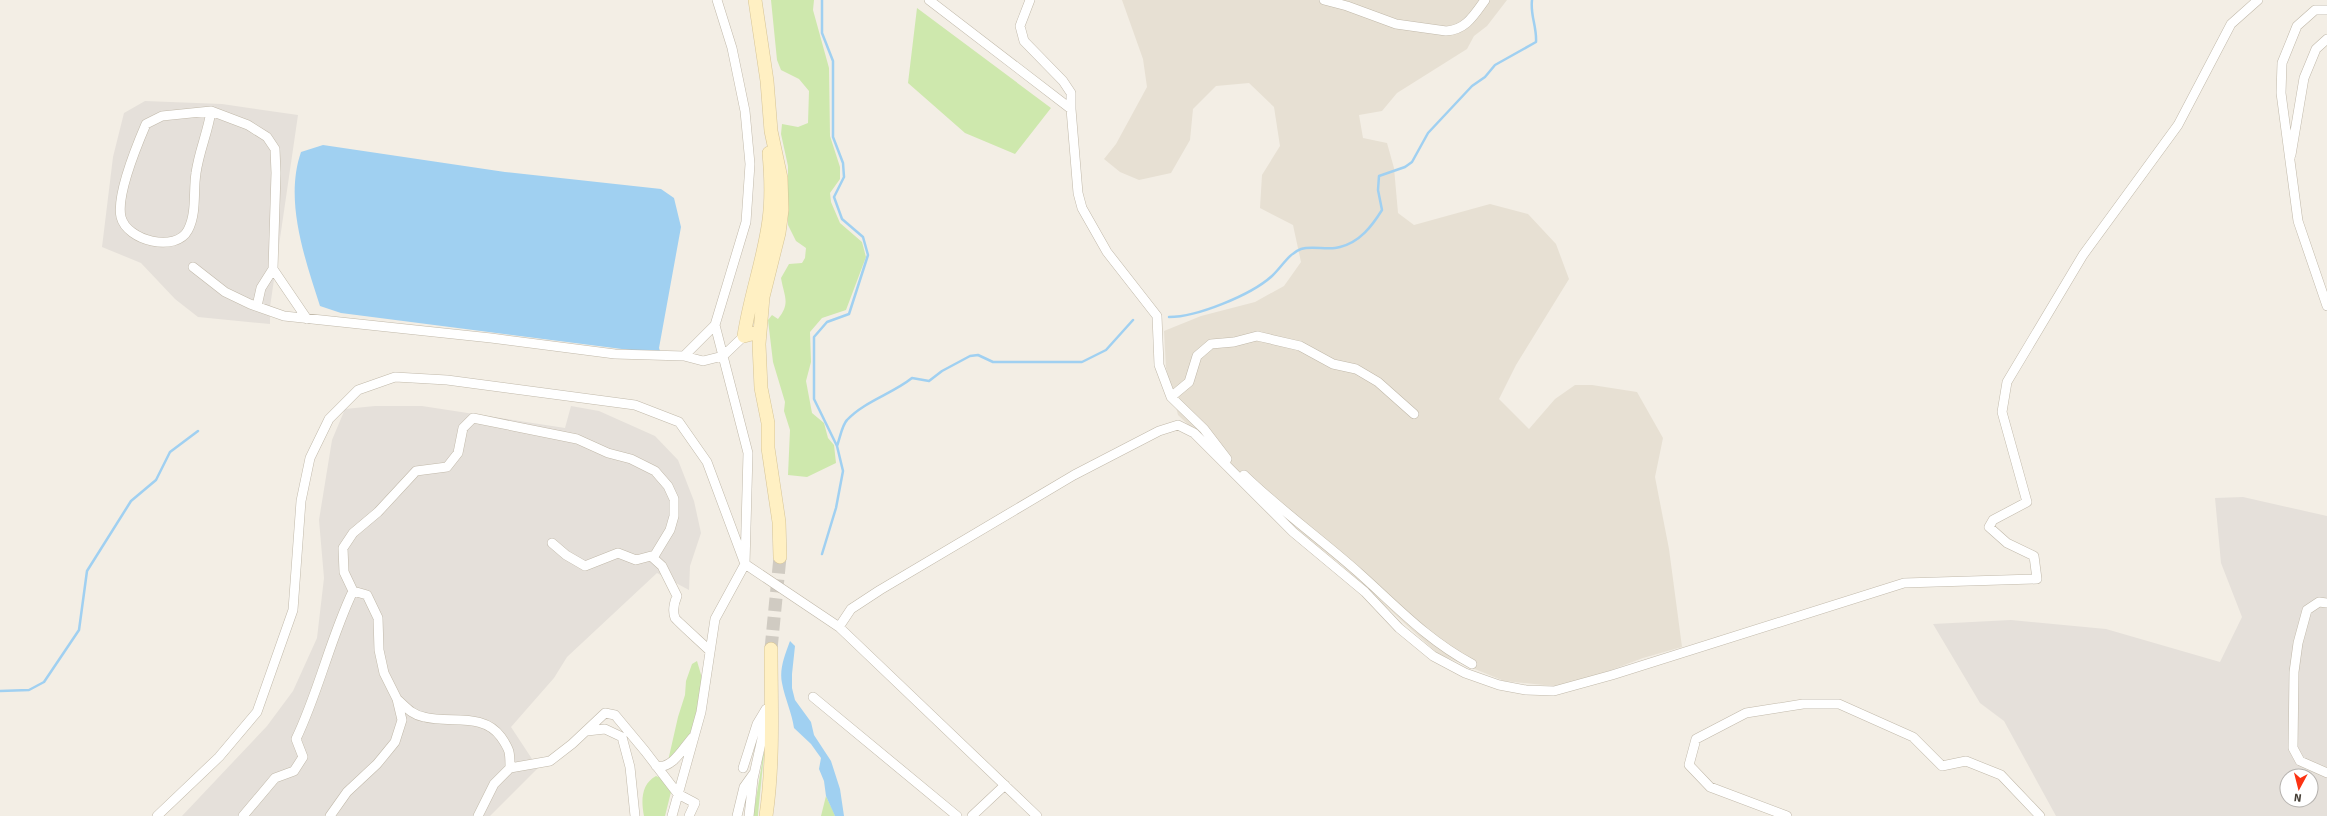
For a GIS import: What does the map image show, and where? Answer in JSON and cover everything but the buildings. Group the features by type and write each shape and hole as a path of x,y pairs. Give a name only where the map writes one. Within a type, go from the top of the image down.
{"street":[{"path":"684,356 715,325 746,222 750,164 745,111 732,48 717,0"},
{"path":"755,0 767,81 771,131 779,162 782,210 779,233 763,297 759,332 760,366 768,423 768,448 774,476 779,522 780,557"},
{"path":"928,0 1071,109"},
{"path":"1030,0 1020,26 1024,41 1063,81 1071,93 1078,193 1082,208 1107,252 1157,316 1159,365 1171,398 1204,429 1223,455 1277,505 1359,572 1429,637 1472,664"},
{"path":"1324,0 1348,6 1396,24 1446,31 1454,30 1468,23 1485,0"},
{"path":"838,627 851,609 907,574 1074,475 1159,431 1178,425 1194,433 1293,532 1365,592 1399,628 1433,656 1465,673 1499,685 1526,690 1554,691 1612,675 1904,583 2037,579 2034,556 2007,543 1989,527 1993,520 2027,502 2002,412 2007,382 2083,255 2178,126 2231,24 2258,0"},
{"path":"2327,10 2315,10 2298,26 2282,63 2281,93 2289,165 2298,221 2327,306"},
{"path":"2289,165 2304,78 2316,49 2327,39"},
{"path":"211,111 196,173 193,214 188,230 180,239 166,242 143,240 128,228 121,217 128,170 146,124 162,116 211,111 248,125 267,137 275,149 276,173 273,269 261,288 257,306"},
{"path":"744,336 752,289 770,219 771,191 769,149 771,131"},
{"path":"193,267 225,292 284,316 308,319 491,338 615,354 684,356 703,361 723,356 744,336 759,332"},
{"path":"273,269 308,319"},
{"path":"672,816 701,712 715,619 745,564 748,453 715,325"},
{"path":"1171,398 1189,382 1197,356 1211,344 1234,342 1257,336 1300,346 1333,364 1356,369 1378,382 1414,414"},
{"path":"157,816 219,757 257,712 293,610 301,501 310,458 328,418 358,390 395,377 447,380 635,405 679,422 708,462 745,564 838,627 1037,816"},
{"path":"330,816 347,792 377,764 395,742 402,720 397,699 384,673 379,650 378,618 367,595 353,591 344,572 343,548 353,534 378,512 416,471 447,467 458,453 464,428 473,418 577,439 608,453 631,459 655,471 668,486 674,499 674,516 670,530 653,558"},
{"path":"552,543 566,555 585,566 618,553 636,560 651,556 662,566 676,596 673,608 676,619 691,631 710,651"},
{"path":"243,816 275,778 294,771 303,757 296,739 321,681 339,621 353,591"},
{"path":"2327,602 2319,602 2307,610 2298,642 2294,672 2293,748 2300,762 2327,773"},
{"path":"766,816 770,791 771,650"},
{"path":"813,697 957,816"},
{"path":"397,699 411,712 425,718 480,721 495,729 510,751 510,768"},
{"path":"743,768 757,724 771,700"},
{"path":"749,816 756,770 771,700"},
{"path":"1787,816 1710,787 1689,765 1696,739 1746,713 1804,704 1839,704 1913,737 1942,766 1966,761 2001,775 2040,816"},
{"path":"478,816 494,784 510,768 550,761 587,731 605,713 615,715 678,794 696,803 689,816"},
{"path":"587,731 605,729 622,737 630,767 635,816"},
{"path":"656,766 663,767 670,765 694,736"},
{"path":"737,816 744,787 756,770"},
{"path":"972,816 1005,785"}],"shaded area":[{"path":"1122,0 1507,0 1487,26 1474,36 1467,49 1397,93 1382,111 1359,115 1363,138 1387,143 1394,168 1398,213 1414,225 1490,204 1528,214 1556,244 1569,279 1516,365 1499,399 1529,429 1555,399 1575,385 1592,385 1637,392 1663,438 1655,477 1669,549 1682,647 1643,658 1577,683 1555,686 1504,681 1438,654 1340,564 1295,528 1178,415 1166,368 1164,331 1201,316 1255,302 1284,286 1301,262 1293,225 1260,208 1262,175 1280,146 1274,107 1249,83 1216,86 1193,109 1190,140 1171,173 1139,180 1120,172 1104,159 1116,144 1147,87 1143,59"},
{"path":"145,101 222,104 298,115 270,307 270,324 198,317 175,299 141,263 102,247 113,157 124,113"},
{"path":"375,406 422,406 565,428 571,406 599,411 655,436 678,460 694,501 701,533 690,566 689,590 657,573 567,657 554,678 511,727 538,768 490,816 182,816 267,726 293,691 317,638 324,578 319,520 332,440 345,409"},
{"path":"2243,497 2327,516 2327,816 2056,816 2004,721 1980,703 1933,624 2011,620 2106,629 2220,662 2242,617 2221,563 2215,498"}],"green space":[{"path":"771,0 814,0 813,10 829,68 830,136 840,167 840,179 830,193 831,202 840,223 862,242 866,257 846,310 822,318 810,332 811,362 806,381 812,413 824,423 828,438 834,445 836,463 807,477 788,475 790,430 784,411 785,402 773,362 768,320 772,315 778,319 784,308 786,299 781,278 789,264 802,263 805,258 806,248 796,241 788,225 788,166 781,134 782,124 798,127 808,123 809,91 799,79 781,70 777,60"},
{"path":"917,8 1051,108 1015,154 965,133 908,83"},
{"path":"697,661 702,678 693,732 668,761 678,717 685,695 686,681 692,664"},
{"path":"764,754 758,816 753,816 762,763 759,762 761,756"},
{"path":"656,776 663,779 671,792 665,816 644,816 642,805 643,793 647,784"},
{"path":"826,796 834,813 835,816 821,816"}],"water":[{"path":"323,145 505,172 661,189 674,198 681,227 659,348 661,354 341,313 320,306 308,269 298,230 295,190 296,171 301,152"},
{"path":"790,641 795,646 792,688 795,700 811,722 814,735 831,761 840,789 844,816 835,816 826,796 824,781 819,769 821,758 811,744 794,728 781,678 783,662"}],"waterway":[{"path":"822,0 822,33 833,61 833,137 843,163 844,177 834,197 842,219 863,237 868,255 849,314 827,322 814,337 814,399 837,446 843,471 836,508 822,554"},
{"path":"1169,317 1181,316 1208,309 1238,297 1263,283 1272,276 1289,257 1301,249 1335,248 1347,245 1365,233 1382,210 1378,190 1379,176 1405,167 1412,162 1428,133 1472,86 1485,77 1495,65 1536,42 1532,0"},
{"path":"837,446 844,425 854,413 912,378 929,381 942,371 970,356 978,355 993,362 1082,362 1106,350 1133,320"},
{"path":"0,691 29,690 44,682 79,630 87,571 131,501 156,480 170,452 198,431"}],"tunnel":[{"path":"771,649 780,557"}]}
